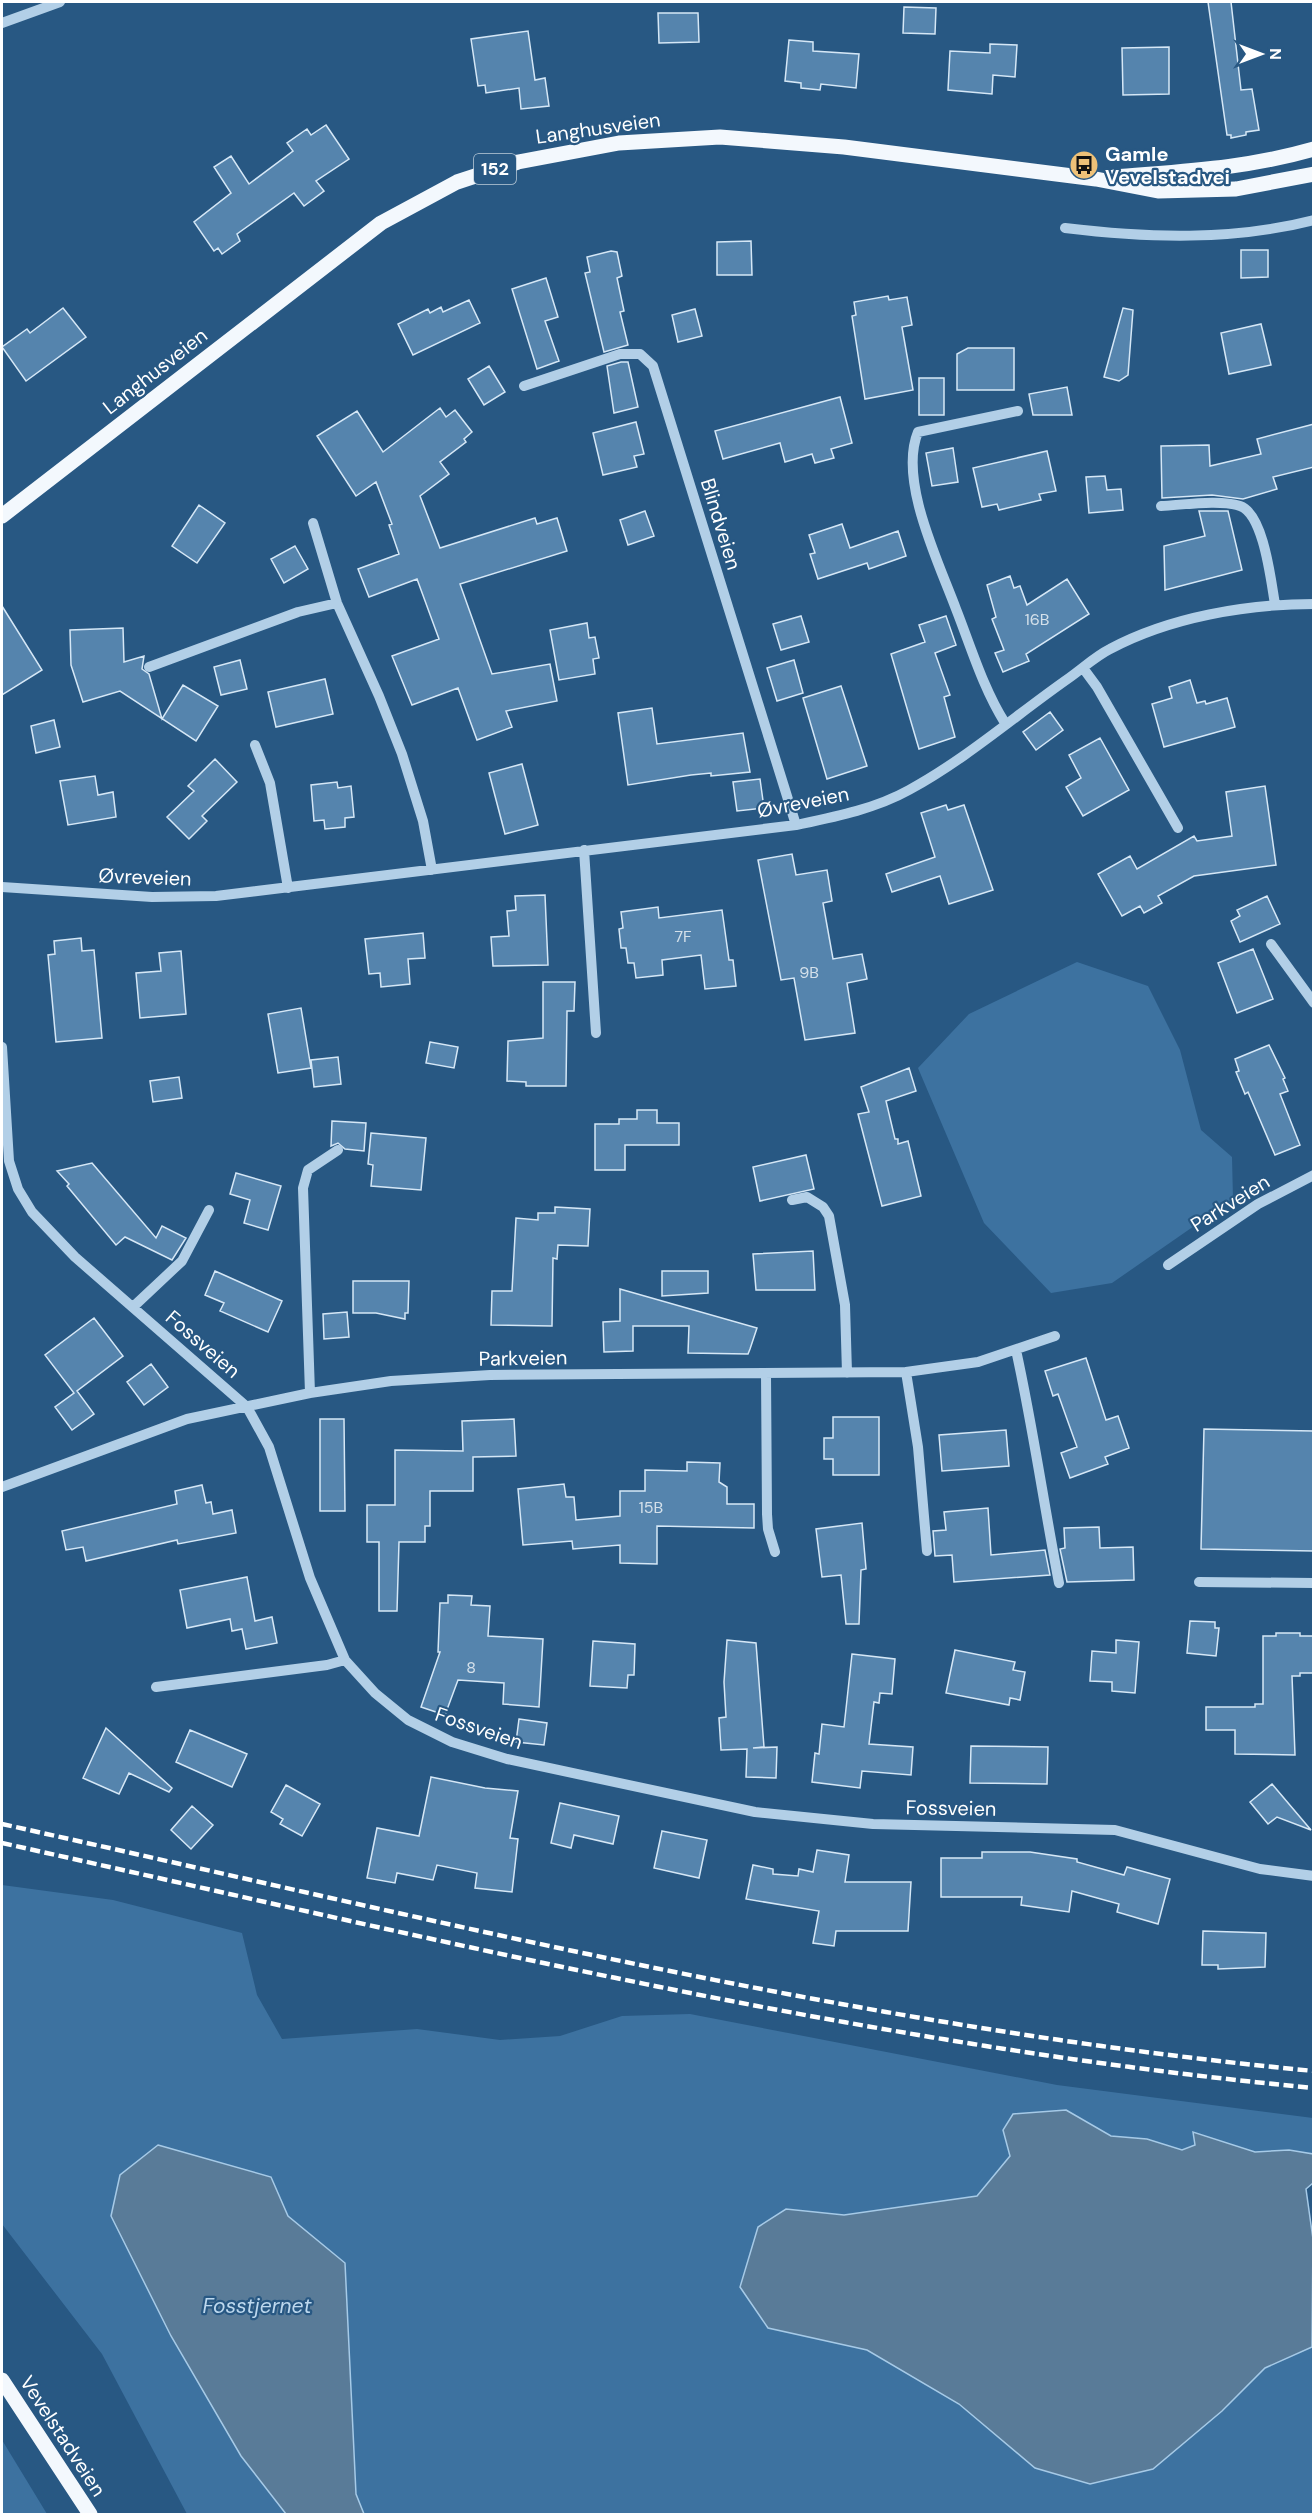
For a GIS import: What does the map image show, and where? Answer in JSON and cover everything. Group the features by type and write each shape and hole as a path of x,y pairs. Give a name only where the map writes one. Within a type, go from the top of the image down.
{"main road":[{"name":"Langhusveien","path":"2,516 356,241 430,195 486,172 584,148 655,139 720,137 834,146 1096,179 1158,191 1201,191 1247,187 1314,174"},
{"name":"Langhusveien","path":"1096,179 1209,171 1253,164 1314,149"},
{"name":"Vevelstadveien","path":"2,2380 90,2514"}],"street":[{"path":"2,23 60,2"},
{"path":"1065,228 1134,235 1191,236 1244,233 1314,220"},
{"name":"Blindveien","path":"524,386 620,354 640,354 653,366 796,825"},
{"path":"1005,723 987,690 930,545 913,461 914,442 918,432 1018,411"},
{"path":"1161,506 1231,504 1246,509 1257,525 1275,604"},
{"path":"313,523 337,603 379,696 402,754 423,821 432,870"},
{"path":"149,667 298,612 337,603"},
{"name":"Øvreveien","path":"2,887 152,897 216,896 796,825 841,815 908,791 963,755 1109,649 1162,628 1202,617 1275,604 1314,604"},
{"path":"1083,668 1097,687 1178,828"},
{"path":"255,746 270,783 288,888"},
{"path":"584,850 596,1033"},
{"path":"1270,944 1314,1002"},
{"name":"Fossveien","path":"2,1047 9,1161 18,1189 32,1212 75,1257 247,1407 269,1447 310,1578 345,1660 375,1693 408,1720 452,1742 507,1759 755,1812 873,1824 1115,1830 1260,1869 1314,1876"},
{"path":"310,1393 303,1188 308,1170 338,1150"},
{"name":"Parkveien","path":"1168,1265 1258,1204 1314,1175"},
{"path":"792,1200 807,1197 823,1207 829,1216 845,1305 847,1373"},
{"path":"133,1307 182,1261 209,1210"},
{"name":"Parkveien","path":"2,1487 187,1419 310,1393 391,1381 489,1375 906,1372 978,1362 1055,1336"},
{"path":"1016,1350 1024,1381 1035,1460 1059,1583"},
{"path":"906,1372 918,1447 927,1551"},
{"path":"766,1374 767,1514 768,1529 775,1551"},
{"path":"1199,1582 1314,1583"},
{"path":"156,1687 327,1665 345,1660"}],"shaded area":[{"path":"1077,962 1148,986 1180,1050 1201,1130 1232,1157 1233,1199 1112,1283 1051,1293 984,1223 918,1068 969,1014"},
{"path":"2,1885 113,1900 242,1933 257,1995 282,2039 417,2029 500,2040 560,2036 622,2016 690,2014 1057,2085 1313,2118 1313,2154 1289,2150 1255,2152 1194,2133 1195,2145 1182,2150 1147,2139 1111,2136 1066,2110 1003,2130 1010,2156 977,2196 844,2215 786,2209 768,2328 867,2350 959,2404 1035,2468 1222,2411 1265,2368 1313,2345 1313,2514 364,2514 356,2494 345,2263 288,2216 271,2177 171,2336 241,2456 286,2514 187,2514 102,2354 2,2224"},
{"path":"2,2440 47,2514 2,2514"}],"water":[{"path":"1066,2110 1111,2136 1147,2139 1182,2150 1195,2145 1193,2132 1255,2152 1289,2150 1313,2154 1313,2183 1306,2189 1313,2239 1312,2347 1265,2368 1222,2411 1153,2469 1090,2484 1035,2468 959,2404 867,2350 768,2328 740,2287 758,2227 786,2209 844,2215 977,2196 1010,2156 1003,2130 1013,2114"},
{"name":"Fosstjernet","path":"158,2145 271,2177 288,2216 345,2263 356,2494 364,2514 286,2514 241,2456 171,2336 111,2216 120,2175"}],"building":[{"path":"1208,2 1231,2 1241,90 1252,89 1259,130 1246,132 1246,135 1231,138 1231,135 1227,135"},
{"path":"904,7 936,8 935,34 903,33"},
{"path":"658,13 698,13 699,42 659,43"},
{"path":"528,31 535,80 545,78 549,106 521,109 519,88 486,93 485,85 478,86 471,39"},
{"path":"789,40 813,42 813,51 859,54 856,88 821,84 820,90 801,88 801,83 785,81"},
{"path":"990,44 1017,45 1015,77 993,75 992,94 948,90 950,51 990,53"},
{"path":"1169,47 1169,94 1123,95 1122,48"},
{"path":"326,125 349,159 316,181 324,191 304,206 294,193 237,234 240,241 222,254 218,248 214,251 194,222 231,193 214,167 231,156 249,184 293,151 287,143 307,129 311,135"},
{"path":"751,241 752,275 717,275 717,242"},
{"path":"1241,250 1268,250 1268,277 1241,278"},
{"path":"611,251 617,252 622,276 617,278 624,311 620,312 628,345 604,352 585,273 590,272 587,257"},
{"path":"546,278 558,317 545,321 559,361 537,369 512,289"},
{"path":"888,296 889,300 907,297 912,325 902,327 913,390 865,399 852,316 856,315 854,302"},
{"path":"469,300 480,323 413,355 398,324 428,309 430,313 441,307 443,312"},
{"path":"63,308 86,337 26,381 2,347 27,329 30,333"},
{"path":"1123,308 1133,310 1128,375 1119,381 1104,377"},
{"path":"695,309 702,336 678,342 672,315"},
{"path":"1261,324 1271,365 1229,374 1221,333"},
{"path":"968,348 1014,348 1014,390 957,390 957,354"},
{"path":"628,362 638,407 614,413 607,366"},
{"path":"489,366 505,392 484,405 468,379"},
{"path":"919,378 944,378 944,415 919,415"},
{"path":"1067,387 1072,415 1033,415 1029,394"},
{"path":"840,397 852,443 831,449 834,458 815,463 812,454 785,462 780,443 723,459 715,431"},
{"path":"440,408 446,417 455,410 472,432 464,439 466,442 440,462 449,474 420,496 440,548 535,518 537,524 557,518 567,551 460,584 492,674 550,664 557,701 506,711 512,727 477,740 458,688 412,705 392,656 439,639 417,579 369,597 358,569 399,554 389,525 392,524 376,482 356,496 317,436 357,411 383,452"},
{"path":"636,422 644,454 634,456 637,467 603,475 593,433"},
{"path":"1314,424 1314,467 1273,477 1277,489 1243,499 1212,495 1162,498 1161,446 1209,445 1210,466 1261,454 1257,439"},
{"path":"953,448 958,482 932,486 926,453"},
{"path":"1047,451 1056,491 1039,494 1041,500 999,510 997,504 982,507 973,468"},
{"path":"1105,476 1107,490 1121,489 1123,510 1089,513 1086,477"},
{"path":"199,505 225,523 197,563 172,546"},
{"path":"645,511 654,536 628,545 620,520"},
{"path":"1199,511 1228,511 1242,570 1165,590 1164,546 1205,536"},
{"path":"842,524 850,548 898,531 906,556 869,569 867,563 818,579 810,554 815,553 809,535"},
{"path":"295,546 308,569 284,583 271,559"},
{"path":"1010,576 1014,588 1020,586 1027,605 1067,579 1089,614 1026,654 1029,661 1003,672 995,653 1004,650 992,619 996,617 987,585"},
{"path":"2,606 42,670 2,695"},
{"path":"801,616 809,642 781,650 773,624"},
{"path":"946,616 956,645 935,653 950,695 944,697 955,737 919,749 891,654 925,642 919,625"},
{"path":"587,623 589,638 595,637 599,658 593,659 595,674 559,680 550,630"},
{"path":"123,628 124,662 144,656 142,669 149,674 162,719 120,691 83,702 71,665 70,630"},
{"path":"240,660 247,689 221,695 214,667"},
{"path":"794,660 803,693 777,701 767,668"},
{"path":"325,679 333,714 276,727 268,692"},
{"path":"1190,680 1197,703 1205,701 1206,704 1227,698 1235,727 1164,747 1152,704 1172,698 1169,687"},
{"path":"183,685 218,706 196,741 162,719"},
{"path":"841,686 867,766 827,779 803,698"},
{"path":"652,708 657,744 743,733 750,772 711,776 711,773 691,775 628,785 618,713"},
{"path":"1050,712 1063,730 1036,750 1023,732"},
{"path":"54,720 60,747 36,753 31,726"},
{"path":"1100,738 1129,790 1083,816 1066,787 1081,778 1069,755"},
{"path":"215,759 237,782 202,816 207,821 189,839 167,817 194,791 188,786"},
{"path":"522,764 538,825 505,834 489,773"},
{"path":"95,776 98,795 113,792 116,817 68,825 60,781"},
{"path":"760,779 764,808 737,811 733,782"},
{"path":"337,782 338,788 351,786 354,817 345,818 345,827 325,829 324,820 314,821 311,785"},
{"path":"1265,786 1276,865 1194,876 1158,896 1162,903 1144,913 1140,906 1122,916 1098,874 1130,856 1137,869 1194,836 1197,841 1232,836 1226,792"},
{"path":"946,805 948,810 964,805 993,890 949,904 940,876 892,892 886,874 935,857 921,813"},
{"path":"792,854 796,875 827,870 832,901 823,903 833,959 862,954 867,979 847,983 855,1033 805,1040 794,978 781,980 758,860"},
{"path":"545,895 548,965 493,966 491,937 509,936 507,911 516,910 515,896"},
{"path":"1267,896 1280,924 1240,942 1231,921 1240,916 1237,910"},
{"path":"658,907 659,918 722,910 729,960 733,960 736,986 705,989 701,955 662,960 663,975 636,978 634,963 628,963 626,948 621,948 619,929 623,928 621,912"},
{"path":"423,933 425,958 408,959 410,984 381,987 380,973 369,974 365,939"},
{"path":"81,938 82,951 94,950 102,1038 56,1042 48,955 55,954 54,941"},
{"path":"1253,949 1273,999 1237,1013 1218,963"},
{"path":"181,951 186,1014 140,1018 136,973 161,971 159,953"},
{"path":"543,982 575,982 574,1011 567,1011 566,1086 526,1086 526,1082 507,1081 508,1041 543,1038"},
{"path":"301,1008 311,1068 278,1073 268,1014"},
{"path":"430,1042 458,1047 454,1068 426,1063"},
{"path":"1269,1045 1285,1078 1283,1079 1288,1091 1280,1094 1300,1145 1275,1155 1248,1092 1245,1094 1236,1072 1239,1071 1235,1059"},
{"path":"338,1057 341,1084 314,1087 311,1060"},
{"path":"909,1068 916,1091 886,1101 895,1139 898,1139 898,1144 908,1141 921,1196 882,1206 858,1114 869,1112 861,1087"},
{"path":"179,1077 182,1098 153,1102 150,1081"},
{"path":"637,1110 657,1110 657,1123 679,1123 679,1145 625,1145 625,1170 595,1170 595,1124 619,1124 619,1119 637,1119"},
{"path":"332,1121 366,1123 364,1151 345,1149 338,1143 331,1146"},
{"path":"371,1133 426,1138 421,1190 371,1186 373,1165 368,1164"},
{"path":"806,1155 814,1189 760,1201 753,1167"},
{"path":"92,1163 156,1238 162,1226 186,1238 172,1260 125,1237 116,1245 57,1171"},
{"path":"236,1173 281,1186 268,1230 244,1223 250,1200 230,1194"},
{"path":"555,1207 590,1209 588,1246 558,1245 557,1259 553,1258 552,1326 491,1325 492,1291 512,1291 516,1218 538,1220 538,1213 555,1213"},
{"path":"813,1251 815,1290 756,1290 753,1254"},
{"path":"215,1271 282,1301 268,1332 220,1311 224,1303 205,1295"},
{"path":"662,1271 708,1271 708,1293 662,1296"},
{"path":"353,1281 409,1281 408,1313 405,1313 405,1319 376,1313 353,1313"},
{"path":"620,1289 757,1328 748,1354 688,1353 689,1326 633,1326 633,1351 604,1352 603,1322 620,1321"},
{"path":"347,1312 349,1337 324,1339 323,1314"},
{"path":"94,1318 123,1356 77,1391 94,1414 72,1430 55,1407 74,1393 45,1355"},
{"path":"1086,1358 1106,1420 1118,1416 1129,1448 1105,1457 1108,1464 1070,1478 1061,1453 1077,1447 1058,1394 1053,1396 1045,1371"},
{"path":"151,1364 168,1387 144,1405 127,1382"},
{"path":"833,1417 879,1417 879,1475 833,1475 833,1459 824,1459 824,1438 833,1438"},
{"path":"320,1419 344,1419 345,1511 320,1511"},
{"path":"514,1419 516,1456 473,1457 473,1491 430,1491 430,1526 425,1526 425,1542 399,1542 397,1611 379,1611 379,1542 367,1542 367,1505 395,1505 395,1450 463,1451 462,1421"},
{"path":"1204,1429 1314,1431 1314,1551 1201,1549"},
{"path":"1006,1430 1009,1466 942,1471 939,1435"},
{"path":"687,1462 720,1463 719,1482 727,1487 727,1504 754,1504 754,1528 657,1526 657,1564 620,1563 620,1545 573,1549 572,1541 523,1545 518,1489 564,1484 566,1497 574,1497 576,1520 620,1516 620,1491 645,1491 645,1470 687,1471"},
{"path":"202,1485 206,1503 211,1502 213,1514 232,1510 236,1533 178,1544 177,1540 86,1561 83,1547 66,1550 62,1531 177,1504 175,1491"},
{"path":"988,1508 991,1555 1045,1550 1050,1575 954,1582 952,1555 935,1556 933,1531 946,1530 944,1512"},
{"path":"862,1523 866,1569 861,1570 859,1624 846,1624 841,1575 822,1577 816,1529"},
{"path":"1099,1527 1100,1548 1133,1547 1134,1580 1067,1582 1060,1549 1065,1548 1064,1528"},
{"path":"247,1577 255,1621 272,1617 277,1643 246,1649 242,1629 232,1631 230,1619 187,1628 180,1590"},
{"path":"448,1595 472,1596 471,1605 490,1606 488,1636 543,1639 539,1707 503,1704 504,1683 458,1680 445,1715 421,1707 440,1652 438,1652 440,1603 448,1603"},
{"path":"1190,1621 1215,1622 1215,1628 1219,1628 1216,1656 1187,1653"},
{"path":"1276,1633 1300,1633 1300,1636 1314,1636 1314,1673 1300,1673 1300,1676 1292,1676 1295,1755 1235,1754 1235,1730 1206,1730 1206,1707 1255,1707 1255,1704 1263,1704 1263,1636 1276,1636"},
{"path":"727,1640 756,1643 764,1747 753,1748 777,1747 776,1778 746,1777 747,1749 721,1750 719,1718 726,1717 724,1682"},
{"path":"1116,1640 1139,1642 1135,1693 1112,1691 1112,1682 1090,1681 1092,1651 1116,1653"},
{"path":"593,1641 635,1644 634,1675 628,1675 627,1688 590,1686"},
{"path":"955,1650 1015,1662 1013,1670 1025,1672 1020,1700 1010,1698 1009,1705 946,1693"},
{"path":"852,1654 895,1659 892,1694 880,1693 879,1703 874,1702 869,1744 913,1747 911,1775 862,1771 860,1788 812,1782 815,1753 819,1754 822,1724 844,1727"},
{"path":"519,1719 547,1723 544,1745 516,1742"},
{"path":"106,1728 172,1788 169,1792 129,1773 119,1794 83,1778"},
{"path":"190,1730 247,1754 232,1787 176,1762"},
{"path":"971,1746 1048,1747 1047,1784 970,1783"},
{"path":"431,1777 485,1788 518,1791 510,1838 518,1839 512,1892 475,1888 477,1873 437,1865 433,1880 397,1873 395,1883 367,1878 377,1828 419,1836"},
{"path":"1272,1784 1311,1830 1277,1817 1268,1824 1250,1802"},
{"path":"286,1785 320,1804 302,1836 280,1824 283,1819 271,1812"},
{"path":"560,1803 619,1816 613,1844 574,1835 571,1848 551,1843"},
{"path":"192,1806 213,1825 191,1849 171,1830"},
{"path":"662,1831 707,1840 699,1878 654,1868"},
{"path":"817,1850 849,1855 845,1882 911,1882 908,1931 836,1931 834,1946 813,1943 819,1911 746,1899 753,1865 773,1869 773,1874 798,1876 799,1869 813,1872"},
{"path":"982,1852 1030,1852 1077,1859 1077,1862 1124,1875 1127,1867 1170,1879 1158,1924 1117,1912 1119,1904 1072,1891 1069,1912 1021,1905 1022,1897 941,1897 941,1858 982,1858"},
{"path":"1203,1931 1266,1933 1265,1967 1218,1969 1218,1965 1202,1965"}],"railway":[{"path":"2,1824 490,1933 818,2000 983,2028 1148,2052 1314,2071"},
{"path":"2,1843 490,1952 818,2017 983,2045 1148,2069 1314,2088"}],"place":[{"name":"Gamle Vevelstadvei","path":"1084,165"}]}
